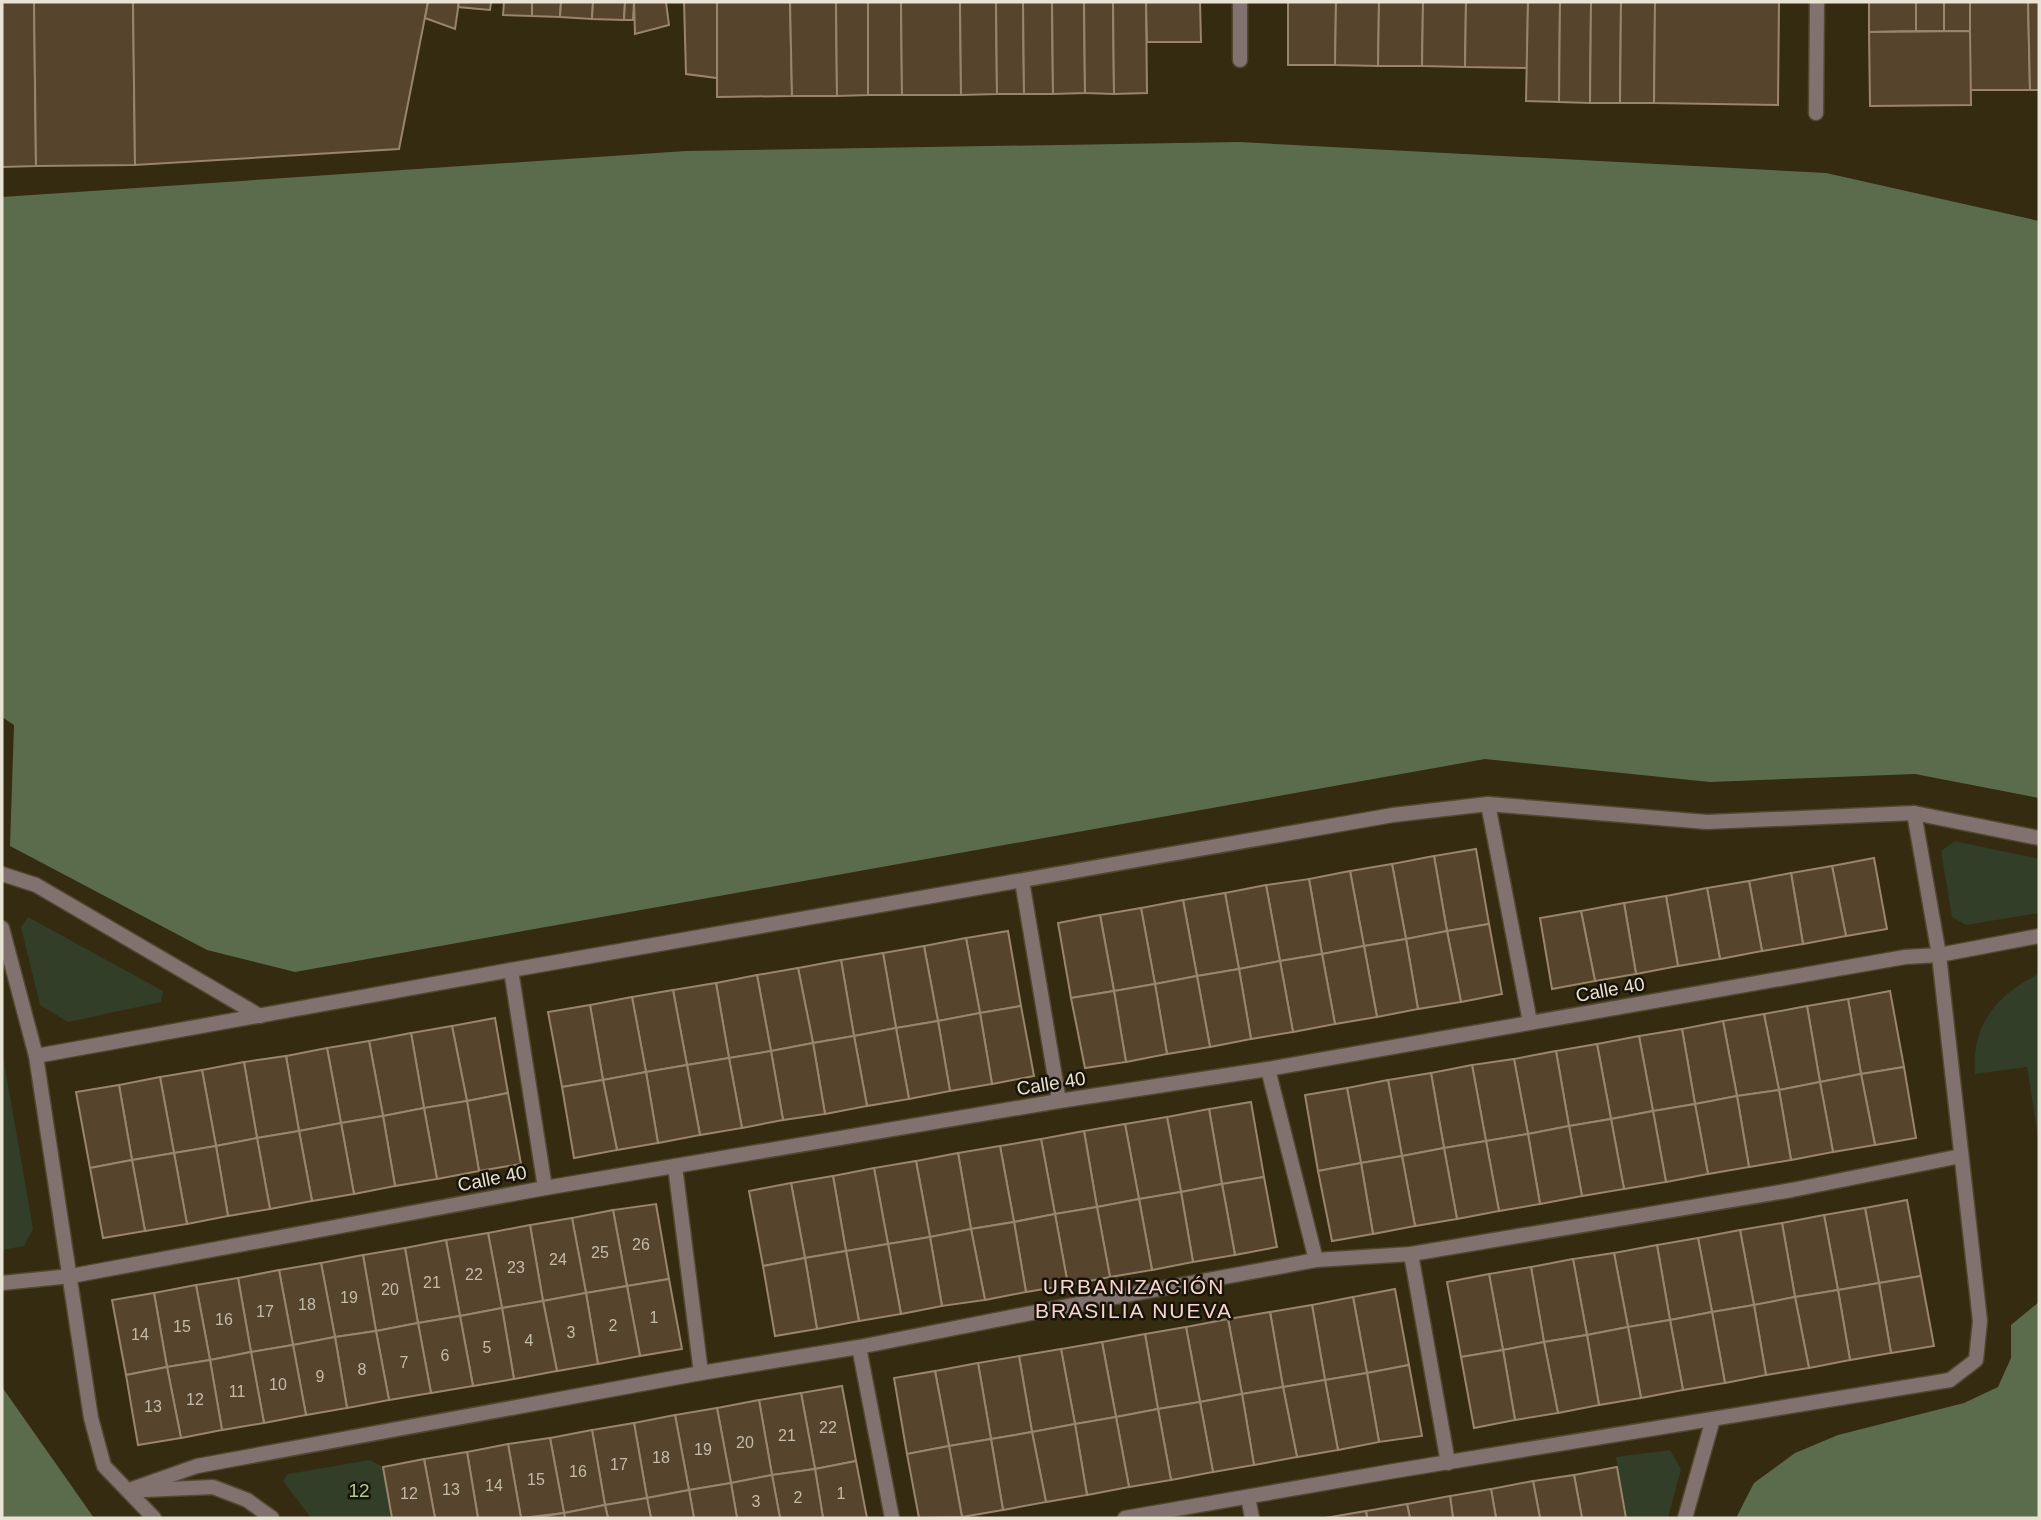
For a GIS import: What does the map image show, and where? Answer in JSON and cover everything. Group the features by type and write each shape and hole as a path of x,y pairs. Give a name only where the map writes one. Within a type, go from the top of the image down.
{"street":[{"path":"1240,2 1240,60"},
{"path":"1816,113 1817,2"},
{"path":"1488,804 1530,1022"},
{"path":"36,1056 1393,815 1488,804 1707,822 1914,813 2039,838"},
{"path":"1125,1518 1951,1380 1976,1360 1980,1321 1939,955 1914,813"},
{"path":"2,874 36,885 260,1016"},
{"path":"1022,881 1059,1101"},
{"path":"2,928 36,1056 91,1418 104,1466 154,1518"},
{"name":"Calle 40","path":"2,1283 71,1276 545,1188 1059,1101 1268,1069 2039,936"},
{"path":"511,970 545,1188"},
{"path":"1268,1069 1316,1261"},
{"path":"129,1490 197,1466 701,1373 859,1347 1062,1307 1316,1261 1411,1254 1792,1190 1961,1156"},
{"path":"676,1166 701,1373"},
{"path":"1411,1254 1448,1463"},
{"path":"859,1347 892,1518"},
{"path":"1685,1518 1713,1419"},
{"path":"129,1490 214,1487 247,1500 272,1518"},
{"path":"1248,1497 1252,1518"}],"green space":[{"path":"1239,142 1826,173 2039,221 2039,798 1915,774 1710,782 1485,759 295,972 207,950 10,846 14,725 2,717 2,197 686,151"},
{"path":"1955,841 2039,859 2039,913 1966,925 1952,917 1941,851"},
{"path":"28,917 163,991 161,1002 68,1022 40,1005 21,927"},
{"path":"2039,974 2039,1143 2027,1067 1975,1074 1975,1056 1982,1026 1990,1013 2011,991"},
{"path":"2,1050 33,1229 24,1246 2,1250"},
{"path":"2039,1302 2039,1518 1736,1518 1754,1483 1795,1453 1838,1435 1964,1403 1998,1387 2011,1358 2011,1325"},
{"path":"2,1387 94,1518 2,1518"},
{"path":"1670,1450 1681,1469 1668,1518 1626,1518 1616,1457"},
{"name":"12","path":"370,1460 383,1467 392,1518 311,1518 283,1481 288,1474"}],"building":[{"path":"2,2 34,2 36,166 2,167"},
{"path":"34,2 133,2 135,165 36,166"},
{"path":"133,2 428,2 399,149 135,165"},
{"path":"428,2 459,2 455,29 425,18"},
{"path":"459,2 491,2 490,10 458,7"},
{"path":"504,2 532,2 532,16 503,15"},
{"path":"532,2 561,2 560,17 532,16"},
{"path":"561,2 593,2 592,19 560,17"},
{"path":"593,2 625,2 624,20 592,19"},
{"path":"625,2 634,2 633,20 624,20"},
{"path":"634,2 666,2 669,25 635,34"},
{"path":"684,2 717,2 717,78 686,74"},
{"path":"717,2 790,2 792,96 717,97"},
{"path":"790,2 836,2 837,96 792,96"},
{"path":"836,2 868,2 868,95 837,96"},
{"path":"868,2 901,2 902,95 868,95"},
{"path":"901,2 960,2 961,95 902,95"},
{"path":"960,2 996,2 997,94 961,95"},
{"path":"996,2 1023,2 1024,94 997,94"},
{"path":"1023,2 1052,2 1053,94 1024,94"},
{"path":"1052,2 1084,2 1085,93 1053,94"},
{"path":"1084,2 1113,2 1114,94 1085,93"},
{"path":"1113,2 1146,2 1147,93 1114,94"},
{"path":"1146,2 1200,2 1201,42 1147,42"},
{"path":"1288,2 1336,2 1335,65 1288,65"},
{"path":"1336,2 1379,2 1378,66 1335,65"},
{"path":"1379,2 1423,2 1422,66 1378,66"},
{"path":"1423,2 1466,2 1465,67 1422,66"},
{"path":"1466,2 1528,2 1527,68 1465,67"},
{"path":"1528,2 1560,2 1559,102 1526,101"},
{"path":"1560,2 1591,2 1590,103 1559,102"},
{"path":"1591,2 1621,2 1620,103 1590,103"},
{"path":"1621,2 1655,2 1654,103 1620,103"},
{"path":"1655,2 1779,2 1778,105 1654,103"},
{"path":"1869,2 1916,2 1916,31 1869,32"},
{"path":"1916,2 1944,2 1944,31 1916,31"},
{"path":"1944,2 1970,2 1970,31 1944,31"},
{"path":"1970,2 2028,2 2030,90 1970,90"},
{"path":"2028,2 2039,2 2039,90 2030,90"},
{"path":"1970,31 1971,105 1870,106 1869,32"},
{"path":"1476,849 1489,924 1447,931 1434,856"},
{"path":"1434,856 1447,931 1406,939 1392,864"},
{"path":"1874,858 1887,929 1846,936 1832,866"},
{"path":"1392,864 1406,939 1364,946 1350,871"},
{"path":"1832,866 1846,936 1803,944 1791,873"},
{"path":"1350,871 1364,946 1322,954 1309,879"},
{"path":"1791,873 1803,944 1762,951 1749,881"},
{"path":"1309,879 1322,954 1280,961 1266,885"},
{"path":"1749,881 1762,951 1720,959 1707,888"},
{"path":"1266,885 1280,961 1239,969 1225,893"},
{"path":"1707,888 1720,959 1678,966 1666,896"},
{"path":"1225,893 1239,969 1197,976 1183,900"},
{"path":"1666,896 1678,966 1636,974 1624,903"},
{"path":"1183,900 1197,976 1155,984 1141,908"},
{"path":"1624,903 1636,974 1595,981 1581,911"},
{"path":"1141,908 1155,984 1114,991 1100,915"},
{"path":"1581,911 1595,981 1552,989 1540,918"},
{"path":"1100,915 1114,991 1071,998 1058,923"},
{"path":"1489,924 1502,994 1461,1002 1447,931"},
{"path":"1008,931 1021,1006 980,1013 966,938"},
{"path":"1447,931 1461,1002 1418,1009 1406,939"},
{"path":"966,938 980,1013 938,1021 924,946"},
{"path":"1406,939 1418,1009 1377,1017 1364,946"},
{"path":"924,946 938,1021 896,1028 883,953"},
{"path":"1364,946 1377,1017 1335,1024 1322,954"},
{"path":"883,953 896,1028 854,1036 841,960"},
{"path":"1322,954 1335,1024 1293,1032 1280,961"},
{"path":"841,960 854,1036 813,1043 798,968"},
{"path":"1280,961 1293,1032 1251,1039 1239,969"},
{"path":"798,968 813,1043 771,1051 757,975"},
{"path":"1239,969 1251,1039 1210,1047 1197,976"},
{"path":"757,975 771,1051 729,1058 716,983"},
{"path":"1197,976 1210,1047 1167,1054 1155,984"},
{"path":"716,983 729,1058 687,1065 673,990"},
{"path":"1155,984 1167,1054 1126,1062 1114,991"},
{"path":"673,990 687,1065 646,1072 632,997"},
{"path":"1114,991 1126,1062 1085,1068 1071,998"},
{"path":"1890,991 1904,1067 1861,1074 1848,999"},
{"path":"632,997 646,1072 603,1080 590,1005"},
{"path":"1848,999 1861,1074 1820,1082 1807,1006"},
{"path":"590,1005 603,1080 562,1087 548,1012"},
{"path":"1021,1006 1034,1076 992,1084 980,1013"},
{"path":"1807,1006 1820,1082 1779,1090 1764,1014"},
{"path":"980,1013 992,1084 950,1091 938,1021"},
{"path":"1764,1014 1779,1090 1737,1096 1723,1021"},
{"path":"495,1018 508,1093 467,1101 452,1026"},
{"path":"938,1021 950,1091 909,1099 896,1028"},
{"path":"1723,1021 1737,1096 1695,1104 1682,1029"},
{"path":"452,1026 467,1101 424,1108 411,1033"},
{"path":"896,1028 909,1099 867,1106 854,1036"},
{"path":"1682,1029 1695,1104 1653,1111 1639,1036"},
{"path":"411,1033 424,1108 383,1116 369,1041"},
{"path":"854,1036 867,1106 825,1114 813,1043"},
{"path":"1639,1036 1653,1111 1611,1119 1597,1044"},
{"path":"369,1041 383,1116 341,1123 327,1048"},
{"path":"813,1043 825,1114 783,1120 771,1051"},
{"path":"1597,1044 1611,1119 1569,1126 1556,1051"},
{"path":"327,1048 341,1123 299,1131 286,1056"},
{"path":"771,1051 783,1120 742,1128 729,1058"},
{"path":"1556,1051 1569,1126 1528,1134 1514,1059"},
{"path":"286,1056 299,1131 257,1138 244,1062"},
{"path":"729,1058 742,1128 700,1135 687,1065"},
{"path":"1514,1059 1528,1134 1486,1141 1472,1065"},
{"path":"244,1062 257,1138 216,1146 202,1070"},
{"path":"687,1065 700,1135 658,1143 646,1072"},
{"path":"1472,1065 1486,1141 1444,1148 1431,1073"},
{"path":"1904,1067 1916,1138 1875,1145 1861,1074"},
{"path":"202,1070 216,1146 174,1153 160,1077"},
{"path":"646,1072 658,1143 617,1150 603,1080"},
{"path":"1431,1073 1444,1148 1402,1156 1388,1080"},
{"path":"1861,1074 1875,1145 1833,1152 1820,1082"},
{"path":"160,1077 174,1153 132,1160 119,1085"},
{"path":"603,1080 617,1150 574,1158 562,1087"},
{"path":"1388,1080 1402,1156 1361,1163 1347,1088"},
{"path":"1820,1082 1833,1152 1791,1160 1779,1090"},
{"path":"119,1085 132,1160 90,1168 76,1092"},
{"path":"1347,1088 1361,1163 1318,1171 1305,1095"},
{"path":"1779,1090 1791,1160 1749,1167 1737,1096"},
{"path":"508,1093 521,1164 479,1171 467,1101"},
{"path":"1737,1096 1749,1167 1708,1174 1695,1104"},
{"path":"467,1101 479,1171 437,1179 424,1108"},
{"path":"1251,1102 1264,1177 1222,1184 1209,1109"},
{"path":"1695,1104 1708,1174 1666,1182 1653,1111"},
{"path":"424,1108 437,1179 395,1186 383,1116"},
{"path":"1209,1109 1222,1184 1181,1192 1167,1117"},
{"path":"1653,1111 1666,1182 1624,1189 1611,1119"},
{"path":"383,1116 395,1186 354,1194 341,1123"},
{"path":"1167,1117 1181,1192 1139,1199 1125,1124"},
{"path":"1611,1119 1624,1189 1582,1196 1569,1126"},
{"path":"341,1123 354,1194 312,1201 299,1131"},
{"path":"1125,1124 1139,1199 1097,1207 1084,1131"},
{"path":"1569,1126 1582,1196 1540,1204 1528,1134"},
{"path":"299,1131 312,1201 270,1209 257,1138"},
{"path":"1084,1131 1097,1207 1055,1214 1041,1139"},
{"path":"1528,1134 1540,1204 1499,1211 1486,1141"},
{"path":"257,1138 270,1209 228,1216 216,1146"},
{"path":"1041,1139 1055,1214 1014,1222 1000,1146"},
{"path":"1486,1141 1499,1211 1457,1219 1444,1148"},
{"path":"216,1146 228,1216 187,1224 174,1153"},
{"path":"1000,1146 1014,1222 971,1229 958,1153"},
{"path":"1444,1148 1457,1219 1415,1226 1402,1156"},
{"path":"174,1153 187,1224 145,1231 132,1160"},
{"path":"958,1153 971,1229 930,1237 916,1161"},
{"path":"1402,1156 1415,1226 1373,1234 1361,1163"},
{"path":"132,1160 145,1231 103,1238 90,1168"},
{"path":"916,1161 930,1237 888,1244 874,1168"},
{"path":"1361,1163 1373,1234 1332,1241 1318,1171"},
{"path":"874,1168 888,1244 846,1251 833,1176"},
{"path":"833,1176 846,1251 805,1258 791,1183"},
{"path":"1264,1177 1277,1247 1235,1255 1222,1184"},
{"path":"791,1183 805,1258 763,1266 749,1191"},
{"path":"1222,1184 1235,1255 1193,1262 1181,1192"},
{"path":"1181,1192 1193,1262 1152,1270 1139,1199"},
{"path":"1139,1199 1152,1270 1110,1277 1097,1207"},
{"path":"1907,1200 1921,1276 1879,1283 1865,1208"},
{"path":"656,1204 669,1279 627,1286 613,1210"},
{"path":"1097,1207 1110,1277 1068,1285 1055,1214"},
{"path":"1865,1208 1879,1283 1838,1290 1824,1215"},
{"path":"613,1210 627,1286 586,1293 572,1218"},
{"path":"1055,1214 1068,1285 1026,1292 1014,1222"},
{"path":"1824,1215 1838,1290 1795,1297 1782,1223"},
{"path":"572,1218 586,1293 543,1301 530,1225"},
{"path":"1014,1222 1026,1292 985,1300 971,1229"},
{"path":"1782,1223 1795,1297 1754,1305 1740,1230"},
{"path":"530,1225 543,1301 502,1308 488,1233"},
{"path":"971,1229 985,1300 942,1306 930,1237"},
{"path":"1740,1230 1754,1305 1712,1312 1698,1238"},
{"path":"488,1233 502,1308 460,1316 446,1240"},
{"path":"930,1237 942,1306 901,1314 888,1244"},
{"path":"1698,1238 1712,1312 1670,1320 1657,1245"},
{"path":"446,1240 460,1316 418,1323 405,1248"},
{"path":"888,1244 901,1314 859,1321 846,1251"},
{"path":"1657,1245 1670,1320 1628,1327 1614,1253"},
{"path":"405,1248 418,1323 376,1331 363,1255"},
{"path":"846,1251 859,1321 817,1329 805,1258"},
{"path":"1614,1253 1628,1327 1587,1335 1573,1259"},
{"path":"363,1255 376,1331 335,1337 321,1263"},
{"path":"805,1258 817,1329 775,1336 763,1266"},
{"path":"1573,1259 1587,1335 1544,1342 1531,1267"},
{"path":"321,1263 335,1337 293,1345 279,1270"},
{"path":"1531,1267 1544,1342 1503,1350 1489,1274"},
{"path":"279,1270 293,1345 251,1352 238,1278"},
{"path":"1489,1274 1503,1350 1461,1357 1447,1282"},
{"path":"1921,1276 1934,1346 1891,1353 1879,1283"},
{"path":"238,1278 251,1352 210,1360 196,1285"},
{"path":"669,1279 682,1349 640,1356 627,1286"},
{"path":"1879,1283 1891,1353 1850,1360 1838,1290"},
{"path":"196,1285 210,1360 167,1367 154,1293"},
{"path":"627,1286 640,1356 598,1364 586,1293"},
{"path":"1395,1289 1409,1365 1367,1373 1353,1297"},
{"path":"1838,1290 1850,1360 1809,1368 1795,1297"},
{"path":"154,1293 167,1367 126,1375 112,1300"},
{"path":"586,1293 598,1364 557,1371 543,1301"},
{"path":"1353,1297 1367,1373 1325,1380 1312,1305"},
{"path":"1795,1297 1809,1368 1766,1375 1754,1305"},
{"path":"543,1301 557,1371 514,1379 502,1308"},
{"path":"1312,1305 1325,1380 1283,1387 1270,1312"},
{"path":"1754,1305 1766,1375 1725,1383 1712,1312"},
{"path":"502,1308 514,1379 473,1386 460,1316"},
{"path":"1270,1312 1283,1387 1242,1394 1228,1319"},
{"path":"1712,1312 1725,1383 1683,1390 1670,1320"},
{"path":"460,1316 473,1386 431,1393 418,1323"},
{"path":"1228,1319 1242,1394 1200,1402 1186,1327"},
{"path":"1670,1320 1683,1390 1641,1398 1628,1327"},
{"path":"418,1323 431,1393 389,1400 376,1331"},
{"path":"1186,1327 1200,1402 1158,1409 1145,1334"},
{"path":"1628,1327 1641,1398 1599,1405 1587,1335"},
{"path":"376,1331 389,1400 347,1408 335,1337"},
{"path":"1145,1334 1158,1409 1116,1417 1102,1342"},
{"path":"1587,1335 1599,1405 1558,1413 1544,1342"},
{"path":"335,1337 347,1408 306,1415 293,1345"},
{"path":"1102,1342 1116,1417 1075,1424 1061,1349"},
{"path":"1544,1342 1558,1413 1515,1420 1503,1350"},
{"path":"293,1345 306,1415 264,1423 251,1352"},
{"path":"1061,1349 1075,1424 1032,1432 1019,1356"},
{"path":"1503,1350 1515,1420 1474,1428 1461,1357"},
{"path":"251,1352 264,1423 222,1430 210,1360"},
{"path":"1019,1356 1032,1432 991,1439 978,1363"},
{"path":"210,1360 222,1430 181,1438 167,1367"},
{"path":"978,1363 991,1439 949,1446 935,1371"},
{"path":"1409,1365 1422,1436 1379,1442 1367,1373"},
{"path":"167,1367 181,1438 138,1445 126,1375"},
{"path":"935,1371 949,1446 907,1454 894,1378"},
{"path":"1367,1373 1379,1442 1338,1450 1325,1380"},
{"path":"1325,1380 1338,1450 1297,1457 1283,1387"},
{"path":"842,1386 856,1461 815,1469 801,1393"},
{"path":"1283,1387 1297,1457 1254,1465 1242,1394"},
{"path":"801,1393 815,1469 772,1475 759,1400"},
{"path":"1242,1394 1254,1465 1213,1472 1200,1402"},
{"path":"759,1400 772,1475 731,1483 717,1408"},
{"path":"1200,1402 1213,1472 1171,1480 1158,1409"},
{"path":"717,1408 731,1483 689,1490 675,1415"},
{"path":"1158,1409 1171,1480 1129,1487 1116,1417"},
{"path":"675,1415 689,1490 647,1498 634,1423"},
{"path":"1116,1417 1129,1487 1087,1495 1075,1424"},
{"path":"634,1423 647,1498 605,1505 592,1430"},
{"path":"1075,1424 1087,1495 1046,1502 1032,1432"},
{"path":"592,1430 605,1505 564,1513 550,1438"},
{"path":"1032,1432 1046,1502 1003,1510 991,1439"},
{"path":"550,1438 564,1513 521,1518 508,1444"},
{"path":"991,1439 1003,1510 962,1517 949,1446"},
{"path":"508,1444 521,1518 478,1518 467,1452"},
{"path":"949,1446 962,1517 919,1518 907,1454"},
{"path":"467,1452 478,1518 435,1518 424,1459"},
{"path":"424,1459 435,1518 392,1518 383,1467"},
{"path":"856,1461 867,1518 823,1518 815,1469"},
{"path":"1617,1467 1626,1518 1582,1518 1574,1475"},
{"path":"815,1469 823,1518 780,1518 772,1475"},
{"path":"772,1475 780,1518 737,1518 731,1483"},
{"path":"1574,1475 1582,1518 1540,1518 1533,1481"},
{"path":"1533,1481 1540,1518 1496,1518 1491,1489"},
{"path":"731,1483 737,1518 694,1518 689,1490"},
{"path":"1491,1489 1496,1518 1453,1518 1450,1496"},
{"path":"689,1490 694,1518 651,1518 647,1498"},
{"path":"1450,1496 1453,1518 1410,1518 1407,1504"},
{"path":"647,1498 651,1518 608,1518 605,1505"},
{"path":"1407,1504 1410,1518 1367,1518 1366,1511"},
{"path":"605,1505 608,1518 565,1518 564,1513"},
{"path":"1366,1511 1367,1518 1325,1518"},
{"path":"564,1513 565,1518 532,1518"}],"district":[{"name":"URBANIZACIÓN BRASILIA NUEVA","path":"1134,1299"}]}
